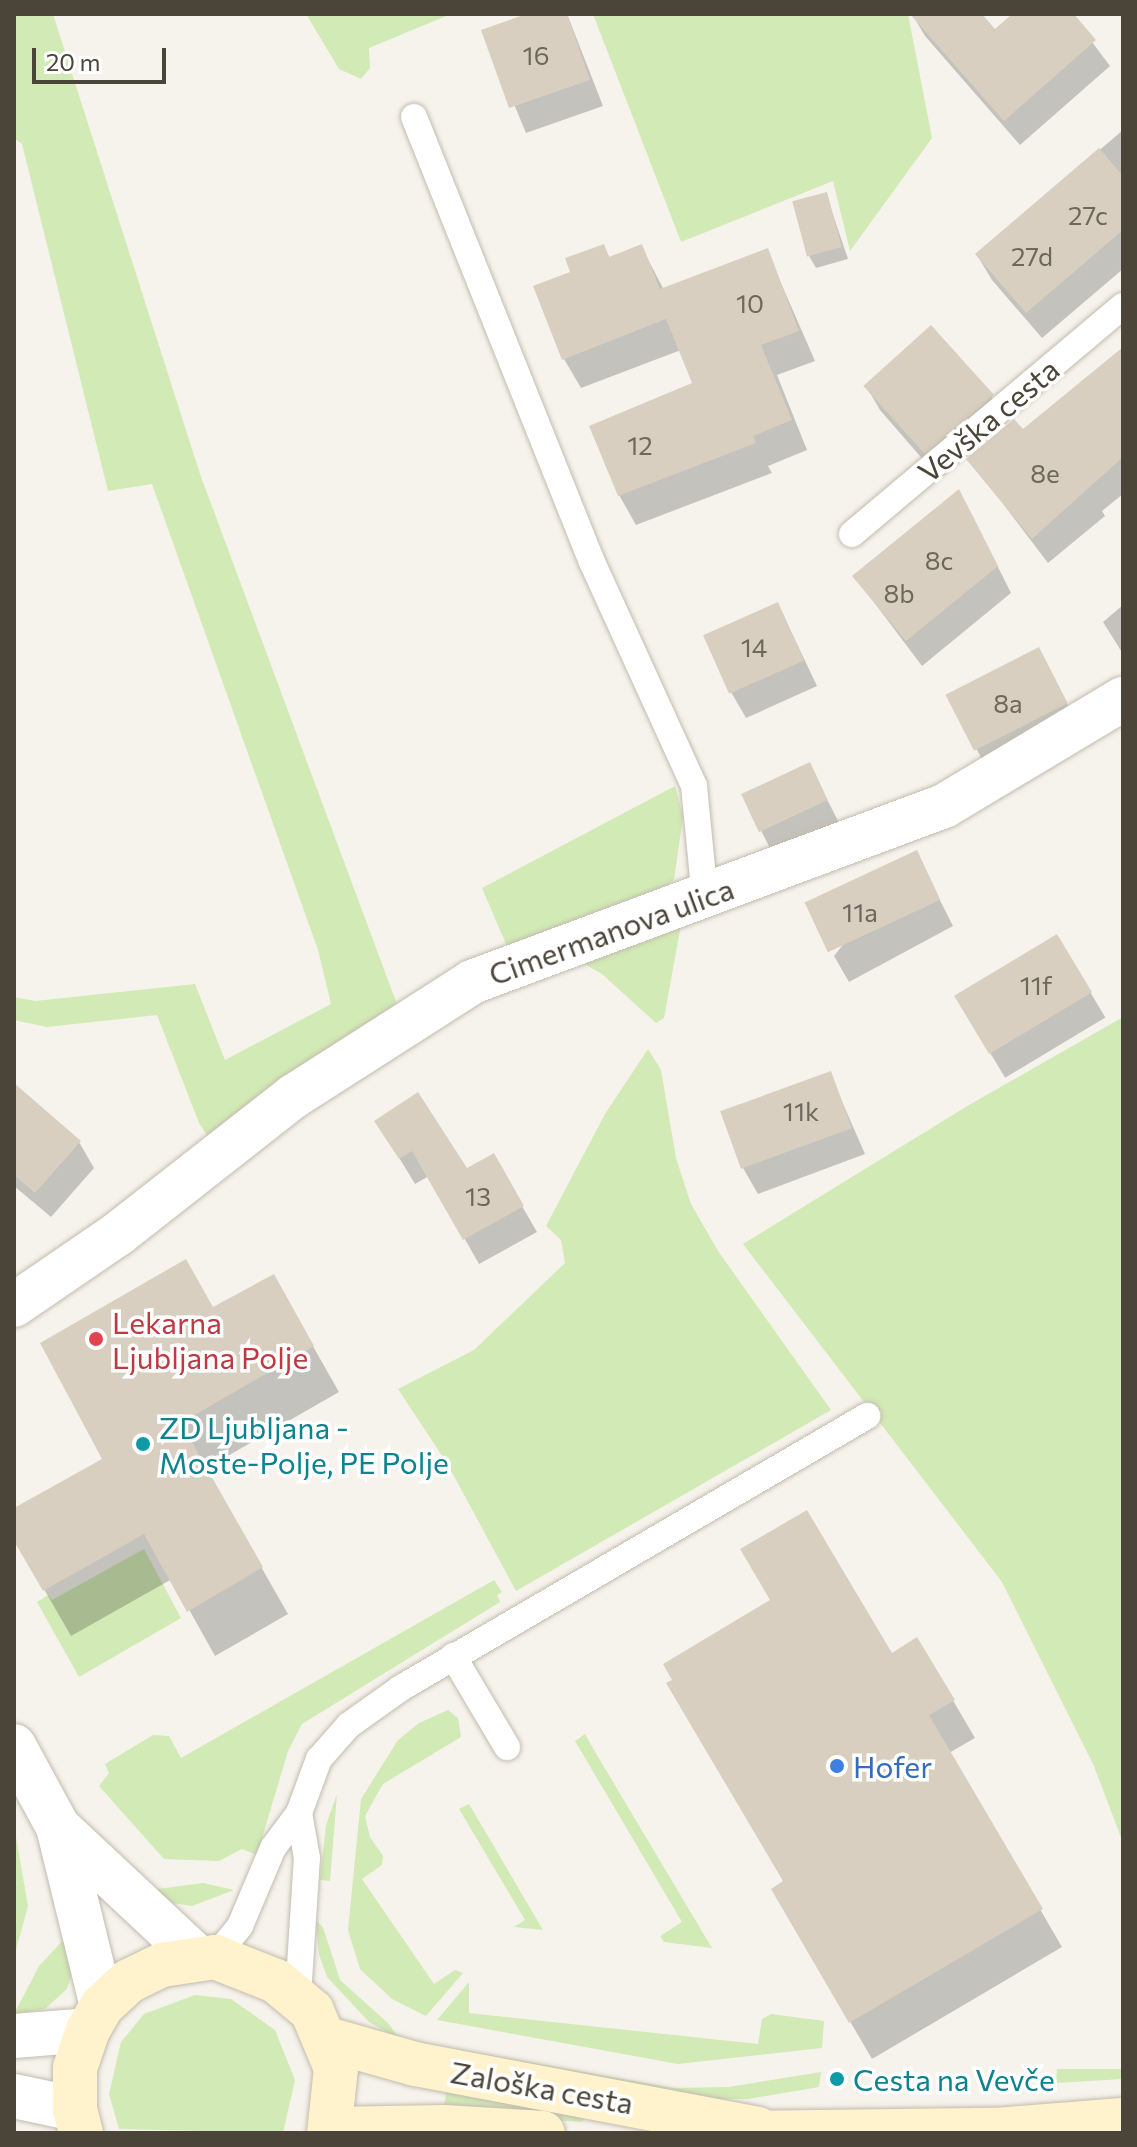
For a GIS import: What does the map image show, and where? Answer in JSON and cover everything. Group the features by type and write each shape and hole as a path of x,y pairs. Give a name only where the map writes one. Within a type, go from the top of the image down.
{"main road":[{"path":"79,2126 75,2068 95,2018 151,1970 206,1957 250,1967 298,1996 327,2039 336,2068 330,2131"},
{"name":"Zaloška cesta","path":"327,2039 415,2064 748,2131 996,2130 1123,2120"},
{"name":"Zaloška cesta","path":"330,2131 543,2133"}],"street":[{"name":"Cimermanova ulica","path":"14,1305 119,1233 294,1096 472,982 536,954 705,899 944,806 1123,699"},
{"path":"14,1746 58,1827 95,2018 14,2036"},
{"path":"58,1827 206,1957"},
{"path":"14,2096 79,2126"}],"lane":[{"path":"414,117 592,562 694,786 705,899"},
{"name":"Vevška cesta","path":"852,534 1123,306"},
{"path":"206,1957 240,1926 273,1848 299,1813 319,1759 339,1735 391,1694 453,1656 867,1416"},
{"path":"453,1656 507,1747"},
{"path":"298,1996 307,1858 299,1813"}],"green space":[{"path":"14,14 53,14 200,474 398,1007 212,1143 199,1123 157,1015 47,1027 14,1020 14,997 35,1001 195,984 225,1060 331,1004 318,950 152,484 108,491 22,144 14,138"},
{"path":"306,14 451,14 369,48 370,68 361,79 339,69"},
{"path":"593,14 908,14 932,138 850,251 833,181 681,242"},
{"path":"675,786 683,816 674,880 660,891 509,951 482,888"},
{"path":"683,914 664,1018 656,1023 602,974 574,958"},
{"path":"1123,1017 1123,1843 1094,1766 1002,1582 743,1244 969,1105"},
{"path":"648,1049 661,1070 676,1158 691,1204 718,1251 831,1410 516,1591 448,1465 398,1389 474,1350 565,1263 561,1240 546,1226 605,1114"},
{"path":"144,1549 181,1618 79,1677 37,1602 48,1595 52,1600"},
{"path":"494,1580 502,1592 497,1595 500,1602 302,1724 288,1751 257,1855 242,1849 219,1861 164,1859 99,1786 109,1773 105,1764 153,1735 169,1736 181,1758"},
{"path":"448,1710 458,1718 461,1737 383,1784 365,1816 370,1837 383,1856 382,1865 362,1879 434,1984 455,1970 463,1973 426,2016 392,1999 360,1969 348,1930 361,1799 398,1740 419,1723"},
{"path":"585,1734 712,1948 664,1942 660,1936 682,1922 575,1741"},
{"path":"337,1794 330,1881 320,1880 326,1825"},
{"path":"469,1804 543,1930 514,1927 525,1920 459,1809"},
{"path":"14,1826 28,1906 14,1957"},
{"path":"203,1883 234,1890 192,1906 166,1902 150,1890"},
{"path":"316,1921 323,1927 340,1980 389,2024 400,2040 369,2022 327,1977 319,1955"},
{"path":"68,1935 75,1964 67,1989 45,2009 14,2014 39,1966"},
{"path":"469,1982 469,2013 758,2044 762,2019 771,2014 824,2021 822,2048 678,2064 437,2020"},
{"path":"195,1995 231,1999 275,2030 295,2080 283,2133 119,2129 109,2094 121,2042 144,2014"},
{"path":"444,2047 674,2088 729,2087 821,2072 819,2087 748,2099 703,2099 442,2055"},
{"path":"1057,2069 1123,2069 1123,2079 1056,2083"},
{"path":"447,2087 588,2117 581,2122 443,2113"}],"building":[{"path":"526,14 567,14 590,80 509,108 481,30"},
{"path":"910,14 982,14 995,29 1012,14 1074,14 1096,40 1004,121"},
{"path":"1099,148 1123,176 1123,230 1026,313 975,254"},
{"path":"827,192 842,247 807,256 792,201"},
{"path":"604,244 609,257 642,244 660,289 768,248 799,331 761,345 792,420 753,436 756,443 618,496 589,426 692,383 666,319 562,360 533,286 570,272 565,258"},
{"path":"931,325 994,395 926,456 863,386"},
{"path":"1123,347 1123,457 1032,539 966,459 1014,419 1023,429"},
{"path":"959,489 998,566 906,641 852,576"},
{"path":"778,602 804,660 729,694 703,635"},
{"path":"1039,647 1068,703 974,751 945,695"},
{"path":"810,762 828,800 759,832 741,794"},
{"path":"917,850 940,900 828,952 805,902"},
{"path":"1057,934 1092,992 989,1054 954,996"},
{"path":"831,1071 852,1128 741,1169 720,1111"},
{"path":"14,1083 81,1141 35,1193 14,1175"},
{"path":"418,1092 467,1168 494,1153 524,1206 463,1240 412,1151 399,1159 374,1121"},
{"name":"ZD Ljubljana - Moste-Polje, PE Polje","path":"186,1259 213,1307 274,1274 314,1346 181,1423 263,1567 187,1612 144,1534 43,1591 14,1541 14,1508 102,1459 40,1343"},
{"name":"Hofer","path":"807,1510 892,1653 917,1637 955,1700 929,1715 1043,1909 849,2023 771,1889 783,1881 666,1683 672,1680 663,1664 770,1600 740,1549"}],"place":[{"name":"Lekarna Ljubljana Polje","path":"96,1339"},
{"name":"ZD Ljubljana - Moste-Polje, PE Polje","path":"143,1444"},
{"name":"Hofer","path":"837,1766"},
{"name":"Cesta na Vevče","path":"837,2079"}]}
